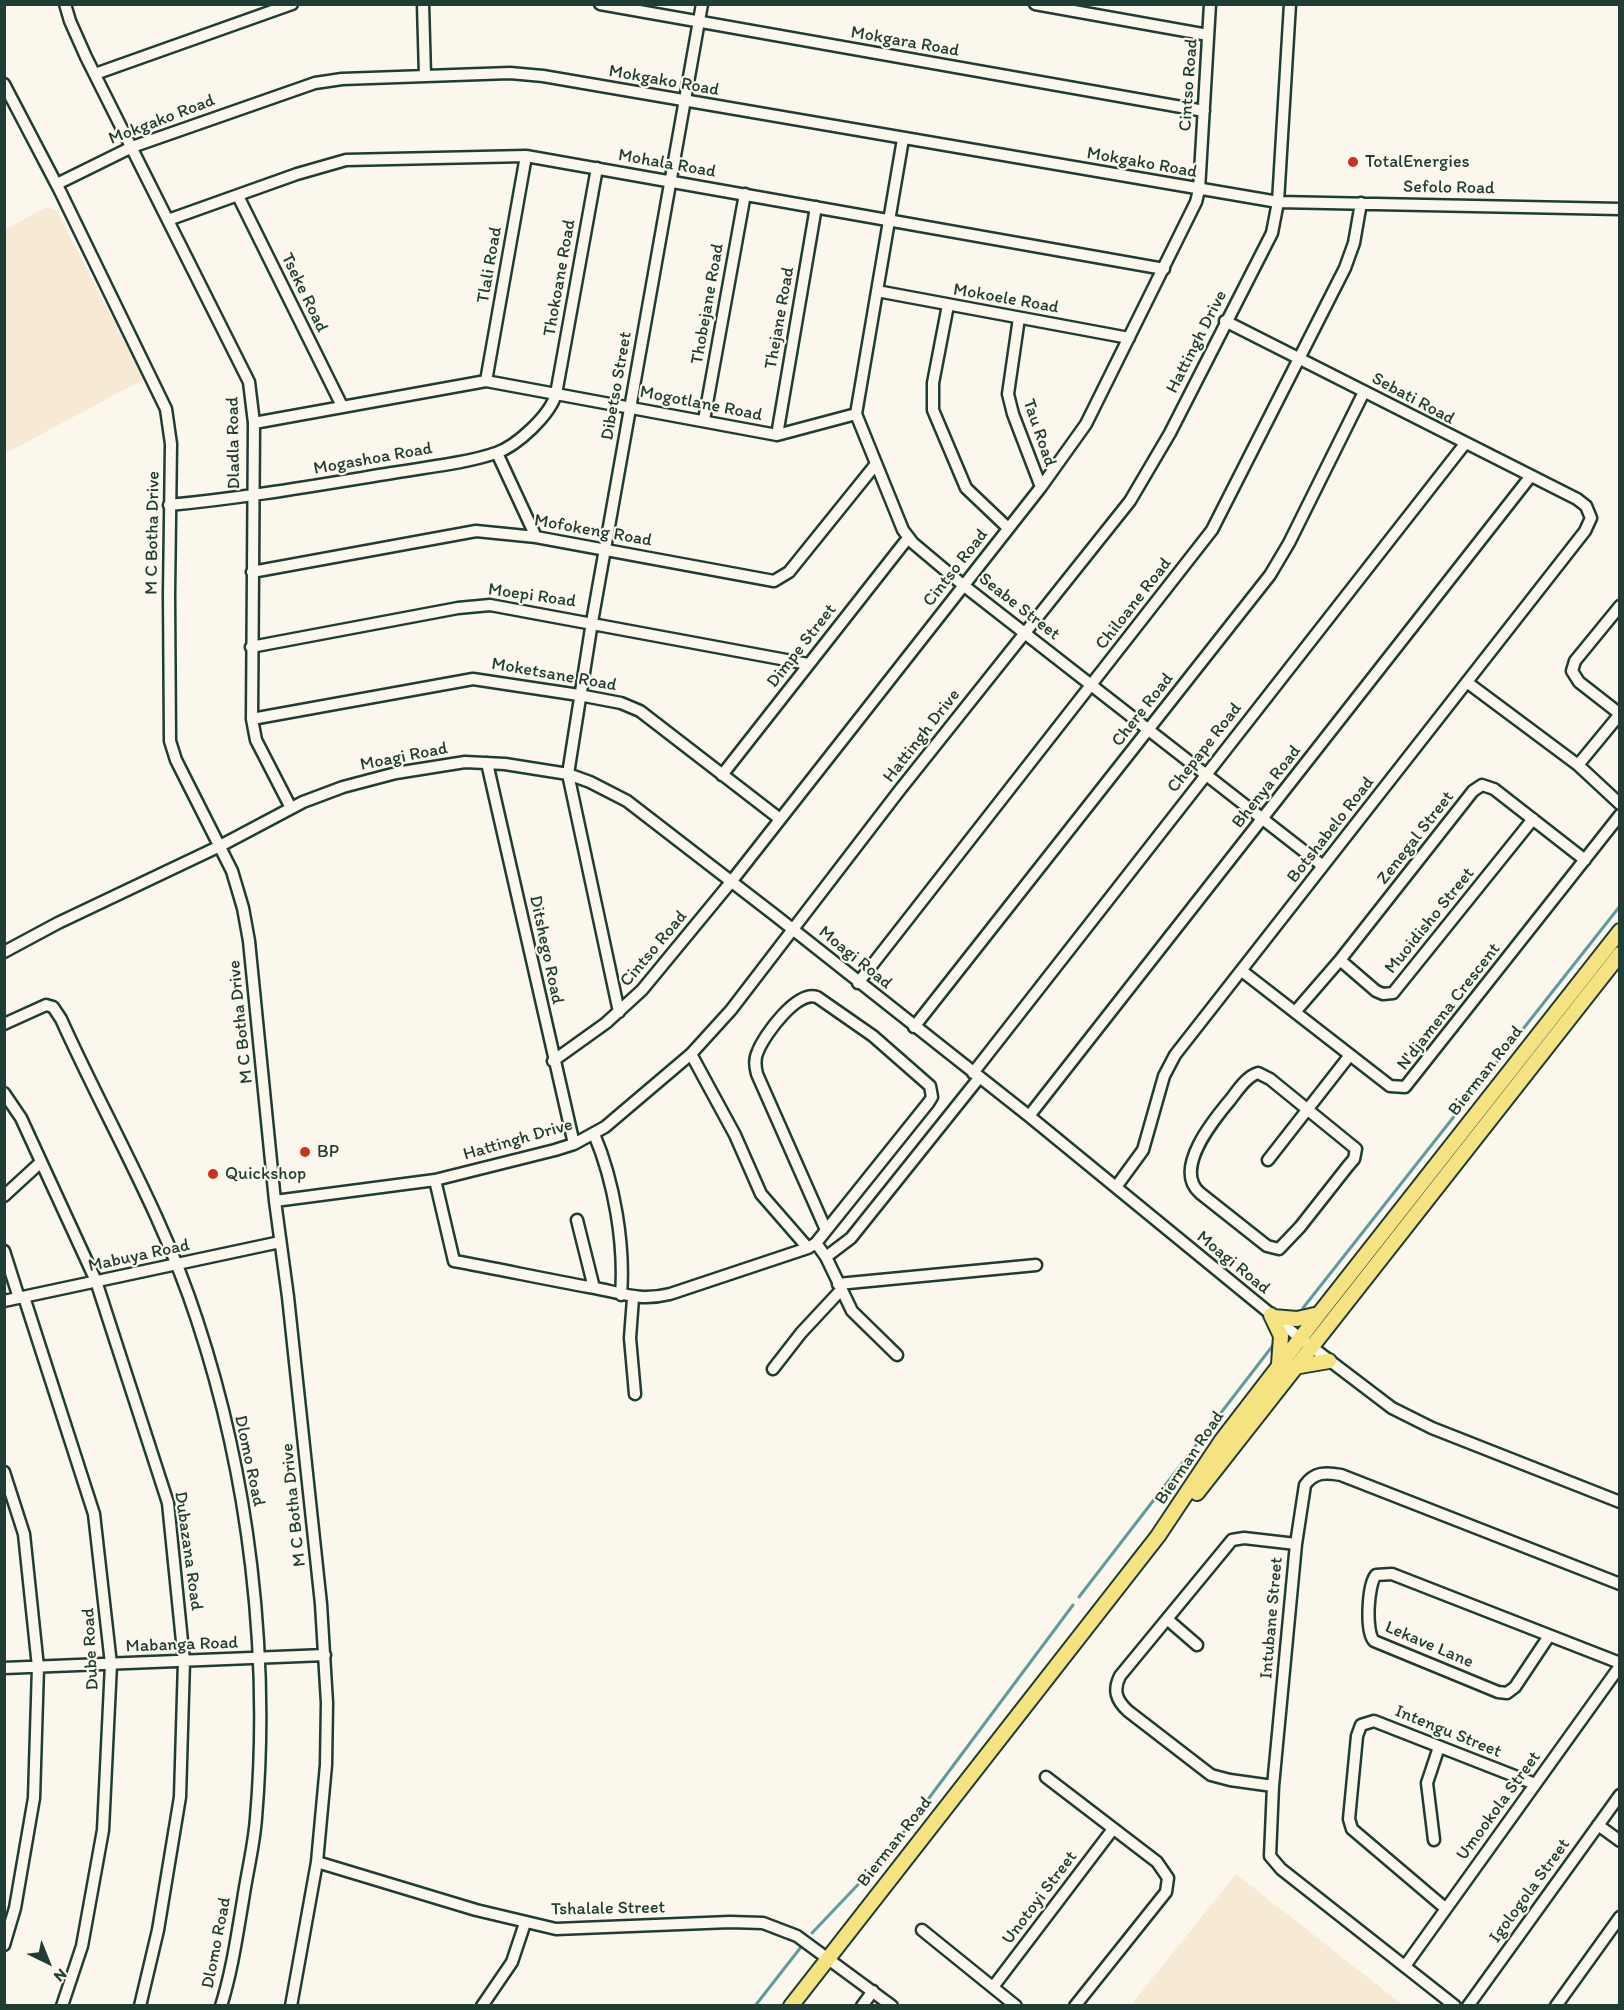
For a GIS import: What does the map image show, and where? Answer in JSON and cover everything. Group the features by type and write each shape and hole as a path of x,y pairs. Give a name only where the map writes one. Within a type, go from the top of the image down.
{"main road":[{"name":"Bierman Road","path":"797,2006 830,1958 1158,1536 1222,1440 1278,1366 1620,931"},
{"name":"Bierman Road","path":"791,2006 1140,1568 1294,1367 1620,954"},
{"path":"1272,1316 1298,1319 1318,1314"},
{"path":"1272,1316 1281,1336 1278,1366"},
{"path":"1294,1367 1329,1361"}],"street":[{"path":"95,74 292,4"},
{"path":"423,4 425,76"},
{"name":"Mokgara Road","path":"600,4 1204,111"},
{"name":"Dibetso Street","path":"568,774 579,695 606,550 629,406 672,181 702,4"},
{"path":"1035,4 1208,35"},
{"name":"Cintso Road","path":"553,1061 619,1012 642,990 731,882 1041,487 1086,424 1192,214 1199,190 1210,4"},
{"name":"Hattingh Drive","path":"275,1201 435,1180 574,1144 594,1134 691,1054 731,1010 1142,482 1272,233 1278,202 1290,4"},
{"name":"Dladla Road","path":"68,5 95,74 249,382 254,423 251,497 252,719 256,740 291,808"},
{"name":"Mokgako Road","path":"57,184 132,147 307,85 342,79 524,74 1278,202"},
{"name":"M C Botha Drive","path":"4,84 57,184 164,402 171,436 170,741 176,760 220,846 238,888 247,933 275,1201 303,1433 325,1654 326,1765 317,1862 291,2006"},
{"path":"856,414 903,139"},
{"name":"Mohala Road","path":"168,220 297,174 346,160 526,156 1164,269"},
{"name":"Tlali Road","path":"486,381 526,156"},
{"name":"Thokoane Road","path":"556,394 597,168"},
{"name":"Thobejane Road","path":"704,420 745,194"},
{"name":"Tseke Road","path":"237,196 342,406"},
{"name":"Sefolo Road","path":"1278,202 1620,209"},
{"name":"Chiloane Road","path":"858,983 1212,530 1300,360 1351,255 1361,203"},
{"name":"Thejane Road","path":"777,435 816,207"},
{"name":"Mokoele Road","path":"877,291 1129,338"},
{"path":"948,306 933,383 933,410 966,488 1008,528"},
{"name":"Tau Road","path":"1019,318 1008,394 1013,414 1041,487"},
{"name":"Sebati Road","path":"1225,321 1586,506"},
{"name":"Mogotlane Road","path":"254,423 486,381 777,435 856,414"},
{"name":"Chere Road","path":"914,1027 1270,575 1364,392"},
{"name":"Mogashoa Road","path":"169,505 251,497 497,453 515,442 544,416 553,404 556,394"},
{"name":"Seabe Street","path":"856,414 908,538 963,585 1323,866"},
{"name":"Chepape Road","path":"826,1257 851,1238 1206,775 1464,445"},
{"path":"497,453 536,537"},
{"name":"Mofokeng Road","path":"252,572 471,531 536,537 759,579 778,580 789,572 876,464"},
{"name":"Bhenya Road","path":"1029,1116 1530,477"},
{"name":"Botshabelo Road","path":"1116,1187 1143,1150 1164,1076 1175,1055 1585,531 1591,518 1586,506"},
{"name":"Dimpe Street","path":"722,775 908,538"},
{"name":"Moepi Road","path":"251,647 479,605 592,622 808,664"},
{"path":"1578,765 1620,714 1579,682 1572,671 1575,661 1620,606"},
{"name":"Moketsane Road","path":"252,719 473,680 579,695 621,703 640,711 780,819"},
{"path":"1468,683 1578,765 1620,804"},
{"name":"Moagi Road","path":"4,952 58,923 334,789 379,777 455,763 487,763 568,774 590,782 627,801 1029,1116 1272,1316 1392,1408 1413,1420 1620,1502"},
{"name":"Ditshego Road","path":"487,763 553,1061 574,1144"},
{"path":"568,774 619,1012"},
{"name":"Zenegal Street","path":"1295,1012 1340,960 1478,787 1490,786 1586,860"},
{"name":"N'djamena Crescent","path":"1242,971 1390,1086 1400,1088 1410,1083 1620,815"},
{"name":"Muoidisho Street","path":"1340,960 1376,991 1383,994 1393,993 1533,819"},
{"path":"435,1180 454,1261 594,1288 633,1298 670,1294 812,1246 826,1230 929,1102 932,1092 925,1081 873,1036 822,1000 811,995 798,1000 774,1025 758,1050 755,1066 826,1230"},
{"name":"Dlomo Road","path":"4,1024 44,1005 50,1005 56,1010 145,1194 176,1266 202,1336 239,1481 260,1659 256,1818 231,1970 221,2006"},
{"path":"691,1054 735,1135 761,1194 812,1246 826,1257 856,1316 897,1355"},
{"path":"1268,1160 1350,1055"},
{"path":"1258,1073 1270,1079 1308,1109 1354,1146 1356,1153 1300,1227 1283,1246 1274,1249 1195,1189 1191,1177 1194,1161 1203,1134 1253,1074 1258,1073"},
{"name":"Dubazana Road","path":"5,1094 15,1106 96,1281 168,1503 184,1661 179,1810 154,1949 140,2006"},
{"path":"594,1134 608,1165 612,1184 623,1275 621,1295"},
{"path":"4,1196 41,1162"},
{"path":"578,1220 594,1288"},
{"name":"Mabuya Road","path":"4,1301 280,1242"},
{"name":"Dube Road","path":"4,1251 94,1514 111,1664 103,1830 82,1946 62,2006"},
{"path":"773,1369 840,1287 1036,1264"},
{"path":"633,1298 630,1338 635,1394"},
{"path":"4,1472 24,1534 38,1667 34,1798 15,1908 4,1946"},
{"name":"Intubane Street","path":"1455,2006 1274,1863 1269,1848 1296,1544 1305,1485 1310,1478 1329,1473 1620,1584"},
{"path":"1273,1786 1230,1780 1212,1774 1128,1711 1117,1699 1115,1690 1120,1676 1232,1540 1244,1538 1296,1544"},
{"name":"Lekave Lane","path":"1549,1636 1515,1687 1507,1693 1498,1692 1374,1641 1368,1628 1372,1581 1376,1575 1392,1574 1549,1636 1620,1665"},
{"path":"1167,1619 1197,1645"},
{"name":"Mabanga Road","path":"4,1668 260,1659 325,1654"},
{"name":"Umookola Street","path":"1405,1965 1620,1665"},
{"name":"Intengu Street","path":"1445,1908 1352,1829 1349,1820 1357,1736 1361,1725 1374,1721 1535,1785"},
{"path":"1434,1840 1427,1783 1439,1747"},
{"path":"1046,1778 1157,1862 1168,1878 1166,1892 1075,2006"},
{"name":"Igologola Street","path":"1468,2006 1620,1795"},
{"path":"1598,1825 1620,1841"},
{"name":"Unotoyi Street","path":"993,1987 1113,1829"},
{"name":"Tshalale Street","path":"317,1862 525,1923 569,1930 721,1922 763,1923 798,1936 892,2006"},
{"path":"1556,2006 1620,1917"},
{"path":"482,2006 512,1962 525,1923"},
{"path":"922,1930 1016,2006"},
{"path":"862,2006 873,1991"}],"shaded area":[{"path":"46,207 57,211 144,379 8,452 4,446 5,230"},
{"path":"1236,1874 1403,2005 1131,2005"}],"waterway":[{"path":"1303,1308 1620,906"},
{"path":"1079,1597 1274,1344"},
{"path":"812,1933 888,1853 1073,1605"},
{"path":"755,2006 801,1947"}],"place":[{"name":"TotalEnergies","path":"1353,162"},
{"name":"BP","path":"305,1152"},
{"name":"Quickshop","path":"213,1174"}]}
